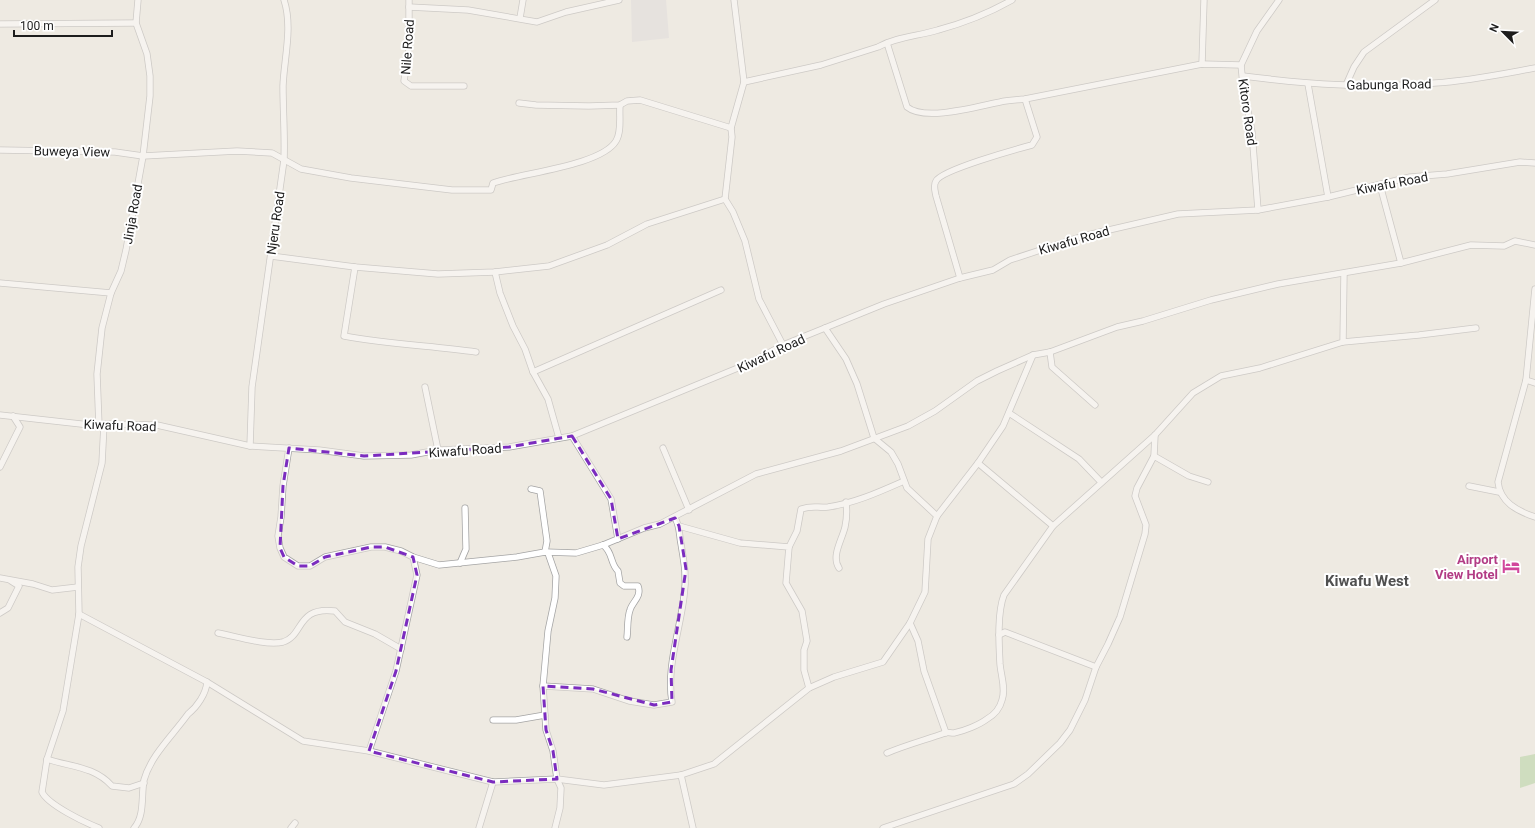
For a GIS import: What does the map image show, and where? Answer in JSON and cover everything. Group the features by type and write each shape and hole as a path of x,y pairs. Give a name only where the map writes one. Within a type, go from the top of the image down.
{"street":[{"name":"Jinja Road","path":"99,828 86,822 44,796 42,792 47,759 63,712 79,614 78,567 81,546 102,463 102,425 97,374 102,328 111,293 116,284 124,257 143,156 150,96 150,76 147,54 136,23 138,0"},
{"name":"Njeru Road","path":"250,446 252,387 284,160 285,138 283,108 288,18 284,0"},
{"name":"Nile Road","path":"409,0 409,48 404,78 406,83 411,86 464,86"},
{"path":"520,18 523,0"},
{"path":"409,7 468,10 537,22 566,12 619,0"},
{"path":"734,0 744,82 731,128 732,137 725,199 733,212 745,241 759,299 783,345"},
{"path":"744,82 821,65 887,43 959,23 993,11 1012,0"},
{"path":"1202,64 1204,0"},
{"name":"Kitoro Road","path":"1258,210 1252,132 1243,85 1241,65 1257,31 1279,0"},
{"path":"1346,85 1354,67 1364,52 1435,0"},
{"path":"0,24 136,23"},
{"path":"887,43 907,107 911,111 924,113 968,110 1001,102 1025,99 1202,64 1241,65"},
{"name":"Gabunga Road","path":"1243,76 1308,84 1435,84 1535,68"},
{"path":"1308,84 1328,197"},
{"path":"960,278 936,196 934,186 936,180 940,176 956,169 1034,143 1036,137 1025,99"},
{"path":"519,103 542,106 620,105 627,101 640,100 731,128"},
{"name":"Buweya View","path":"0,150 108,151 143,156 237,151 272,153 301,169 351,178 452,190 491,190 493,183 544,172 576,163 610,149 619,136 620,105"},
{"name":"Kiwafu Road","path":"0,415 102,425 157,426 250,446 289,448 364,456 411,455 438,450 509,447 572,436 750,363 783,345 884,304 960,278 993,270 1010,260 1076,238 1133,223 1178,214 1258,210 1328,197 1410,177 1447,174 1520,162 1535,163"},
{"path":"1380,184 1401,263"},
{"path":"271,256 355,267 438,274 495,272 549,266 607,245 647,224 725,199"},
{"path":"289,448 283,486 278,536 280,548 284,557 298,566 310,566 325,557 371,547 385,547 401,551 413,557 439,565 517,557 546,552 576,553 603,545 644,528 675,518 756,474 841,451 908,426 977,381 1033,355 1050,352 1117,327 1143,321 1211,300 1278,284 1344,274 1401,263 1471,245 1504,246 1516,241 1535,245"},
{"path":"355,267 344,336 376,342 430,345 476,352"},
{"path":"495,272 500,293 513,326 528,356 533,372 548,399 559,438"},
{"path":"1343,342 1344,274"},
{"path":"0,284 111,293"},
{"path":"1535,289 1526,380 1498,482 1499,492 1508,503 1520,512 1535,517"},
{"path":"533,372 721,290"},
{"path":"825,328 846,358 857,384 874,438 891,452 898,464 907,488 937,516"},
{"path":"887,753 912,742 931,739 946,733 954,733 987,719 997,711 1002,701 1004,691 999,635 1001,603 1004,595 1053,526 1155,435 1193,393 1221,376 1260,368 1350,340 1378,339 1476,328"},
{"path":"1050,352 1052,367 1095,406"},
{"path":"79,614 207,682 303,741 369,751 493,782 557,779 604,785 681,775 714,764 809,688 834,677 883,662 910,623 925,592 928,539 937,516 978,463 1003,426 1033,355"},
{"path":"1526,380 1535,383"},
{"path":"425,387 438,450"},
{"path":"1009,412 1079,459 1101,482"},
{"path":"0,467 20,427 13,416"},
{"path":"883,828 997,791 1022,779 1060,743 1070,730 1085,700 1096,667 1120,617 1145,534 1146,525 1135,496 1137,488 1154,456 1155,435"},
{"path":"572,436 611,499 618,539"},
{"path":"663,448 689,510"},
{"path":"1154,456 1189,476 1208,482"},
{"path":"978,463 1053,526"},
{"path":"809,688 804,670 804,650 807,641 802,611 786,583 789,547 797,531 801,509 811,506 826,507 868,497 904,481"},
{"path":"1469,486 1499,492"},
{"path":"531,489 540,491 547,541 546,552 556,576 555,598 548,631 543,686 546,730 554,751 557,779 561,788 555,828"},
{"path":"839,568 835,557 845,526 846,502"},
{"path":"460,563 466,550 465,508"},
{"path":"543,686 593,689 629,701 654,705 672,702 669,688 684,595 686,569 679,526 675,518"},
{"path":"679,526 740,542 789,547"},
{"path":"603,545 608,548 613,567 618,571 620,583 624,586 638,586 639,589 638,598 630,609 628,637"},
{"path":"369,751 375,731 388,700 401,649 417,575 413,557"},
{"path":"0,578 33,584 52,590 78,587"},
{"path":"0,613 8,608 19,586 9,580"},
{"path":"218,633 260,641 282,642 289,639 300,623 311,613 323,610 335,611 345,622 375,634 401,649"},
{"path":"910,623 918,641 924,671 946,733"},
{"path":"999,635 1004,632 1096,667"},
{"path":"134,828 138,821 143,801 144,783 150,763 188,714 195,708 206,689 207,682"},
{"path":"493,720 516,720 544,715"},
{"path":"47,759 63,765 74,765 103,776 112,786 129,788 144,783"},
{"path":"681,775 693,828"},
{"path":"479,828 493,782"}],"highlighted area":[{"path":"572,436 611,499 618,539 675,518 679,526 686,569 671,670 672,702 654,705 593,689 543,686 546,730 553,751 557,779 493,782 369,751 396,671 417,575 413,557 385,547 371,547 325,557 310,566 298,566 284,557 280,548 283,486 289,448 364,456 509,447"}],"shaded area":[{"path":"631,0 666,0 669,38 632,42"}],"green space":[{"path":"1535,754 1535,783 1520,788 1520,757"}],"place":[{"name":"Airport View Hotel","path":"1511,566"}],"district":[{"name":"Kiwafu West","path":"1367,581"}]}
